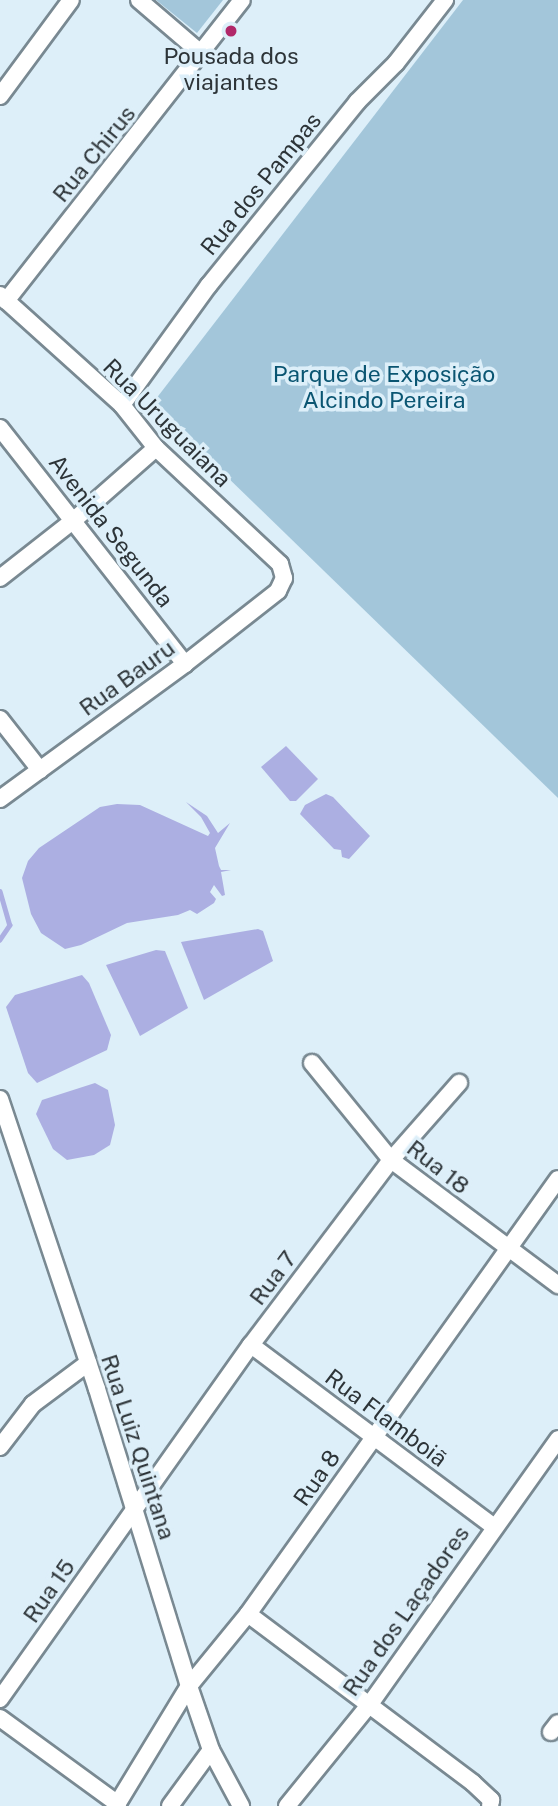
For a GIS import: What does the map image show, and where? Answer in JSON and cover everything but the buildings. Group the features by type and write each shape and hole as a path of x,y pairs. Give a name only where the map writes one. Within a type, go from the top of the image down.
{"street":[{"path":"0,96 71,0"},
{"path":"139,0 202,54"},
{"name":"Rua Chirus","path":"3,298 202,54 242,0"},
{"name":"Rua dos Pampas","path":"122,405 209,285 357,102 396,63 444,0"},
{"name":"Rua Uruguaiana","path":"3,298 122,405 156,448 279,565 284,578 278,591"},
{"name":"Avenida Segunda","path":"0,428 185,664"},
{"path":"0,578 74,520 156,448"},
{"name":"Rua Bauru","path":"0,799 185,664 278,591"},
{"path":"0,719 40,770"},
{"name":"Rua 18","path":"312,1063 391,1160 558,1285"},
{"name":"Rua 7","path":"135,1508 251,1345 391,1160 459,1083"},
{"name":"Rua Luiz Quintana","path":"0,1099 135,1508 189,1686 211,1750 241,1806"},
{"name":"Rua 8","path":"117,1805 189,1686 248,1614 558,1179"},
{"name":"Rua Flamboiã","path":"251,1345 494,1527"},
{"path":"0,1447 33,1404 88,1363"},
{"name":"Rua dos Laçadores","path":"287,1806 370,1704 558,1439"},
{"name":"Rua 15","path":"0,1699 135,1508"},
{"path":"248,1614 473,1783 491,1800 490,1806"},
{"path":"0,1718 117,1805"},
{"path":"170,1806 211,1750"}],"green space":[{"path":"156,0 223,0 197,33"},
{"name":"Parque de Exposição Alcindo Pereira","path":"463,0 558,0 558,798 152,404"}],"water":[{"path":"286,746 318,779 296,801 290,801 261,767"},
{"path":"326,794 333,797 370,836 349,859 342,857 341,850 334,849 300,814 305,805"},
{"path":"186,802 207,816 218,833 230,823 215,848 221,870 231,870 221,872 225,895 222,896 214,885 210,892 216,899 214,903 197,914 190,910 178,915 127,923 81,945 65,949 41,933 31,914 22,878 28,861 39,848 100,807 117,804 140,805 208,836 210,833 201,817"},
{"path":"258,929 263,931 273,961 204,1000 181,942"},
{"path":"156,950 165,951 188,1008 140,1036 106,965"},
{"path":"82,975 89,983 111,1035 107,1050 37,1083 28,1073 6,1007 15,995"},
{"path":"95,1083 108,1090 115,1125 110,1145 94,1155 67,1160 53,1149 36,1114 42,1100"}],"waterway":[{"path":"0,891 10,925 0,940"}],"place":[{"name":"Pousada dos viajantes","path":"231,31"}]}
